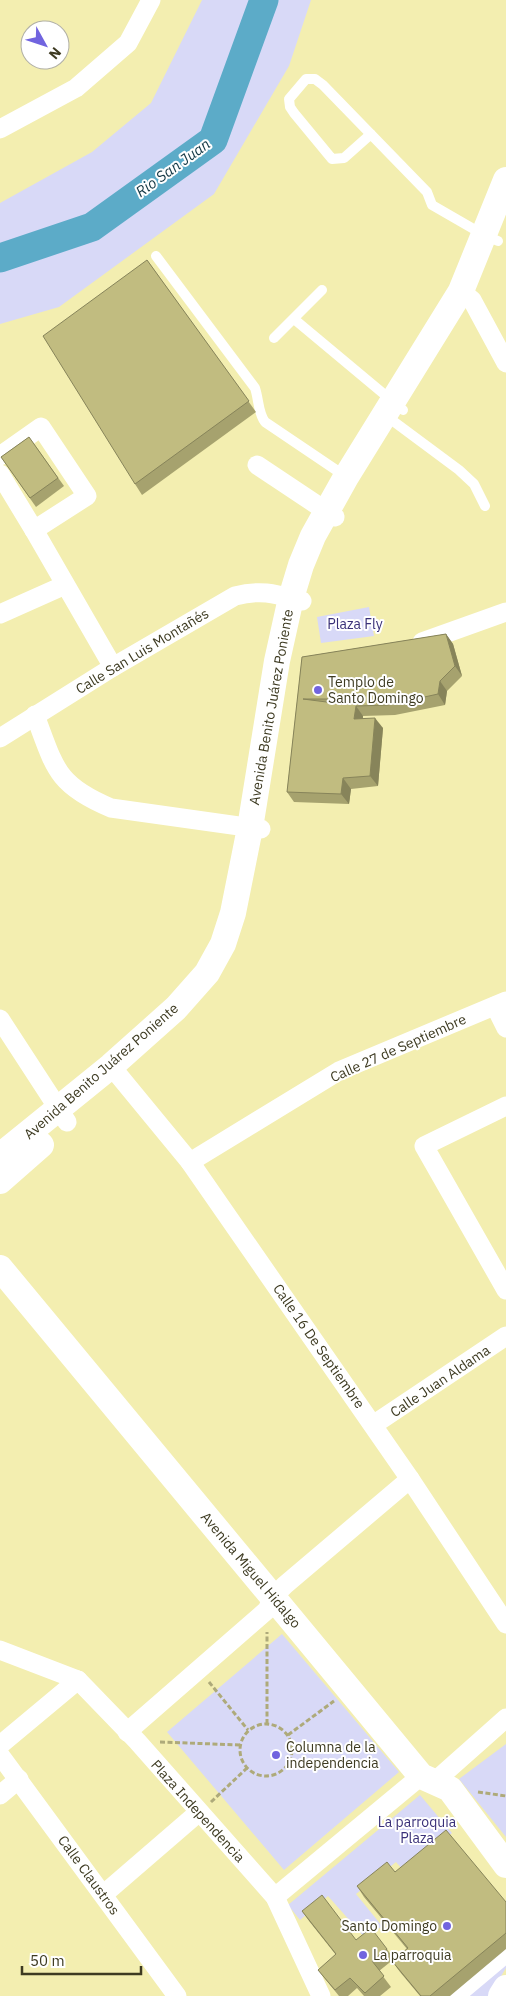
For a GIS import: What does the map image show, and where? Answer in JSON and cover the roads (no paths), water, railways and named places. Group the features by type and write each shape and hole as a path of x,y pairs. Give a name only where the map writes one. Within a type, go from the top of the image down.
{"main road":[{"name":"Avenida Benito Juárez Poniente","path":"0,1156 63,1115 115,1072 186,1018 219,982 238,948 249,917 256,829 289,660 296,599 323,540 331,514 467,296 496,232 506,180"},
{"name":"Avenida Benito Juárez Poniente","path":"0,1181 63,1115"},
{"name":"Avenida Miguel Hidalgo","path":"0,1268 270,1604 427,1779 450,1789 506,1865"},
{"path":"502,1996 506,1988"}],"street":[{"path":"0,129 76,88 128,43 151,0"},
{"path":"467,296 506,363"},
{"path":"0,456 41,427 88,496 34,530"},
{"path":"257,465 331,514"},
{"path":"0,474 113,667"},
{"path":"0,614 65,585"},
{"name":"Calle San Luis Montañés","path":"0,738 113,667 235,596 252,591 268,592 296,599"},
{"path":"422,642 506,612"},
{"path":"35,716 55,767 71,787 88,798 111,808 256,829"},
{"path":"500,1003 506,1028"},
{"name":"Calle 27 de Septiembre","path":"190,1162 339,1071 500,1003"},
{"path":"0,1019 63,1115"},
{"name":"Calle 16 De Septiembre","path":"115,1072 190,1162 374,1425 506,1624"},
{"path":"506,1106 424,1146 506,1290"},
{"name":"Calle Juan Aldama","path":"374,1425 506,1336"},
{"path":"132,1737 198,1670 270,1604 286,1585 410,1479"},
{"path":"0,1650 78,1680 0,1745"},
{"name":"Plaza Independencia","path":"78,1680 132,1737 275,1897 321,1996"},
{"path":"275,1897 506,1718"},
{"name":"Calle Claustros","path":"0,1755 104,1894 177,1996"},
{"path":"0,1795 19,1780"},
{"path":"104,1894 199,1812"},
{"path":"455,1996 506,1953"}],"lane":[{"path":"371,134 344,158 332,159 294,113 290,107 289,98 306,79 315,79 323,85 371,134 427,192 432,204 496,232"},
{"path":"156,256 255,388 260,402 260,415 265,422 351,480"},
{"path":"274,338 322,290"},
{"path":"294,318 394,413 474,484 485,506"}],"waterway":[{"name":"Rio San Juan","path":"0,258 92,227 213,140 264,0"}],"place":[{"name":"Templo de Santo Domingo","path":"318,690"},
{"name":"Columna de la independencia","path":"276,1755"},
{"name":"Santo Domingo","path":"447,1926"},
{"name":"La parroquia","path":"363,1955"}],"park label":[{"name":"Plaza Fly","path":"355,624"},
{"name":"La parroquia Plaza","path":"417,1830"}]}
